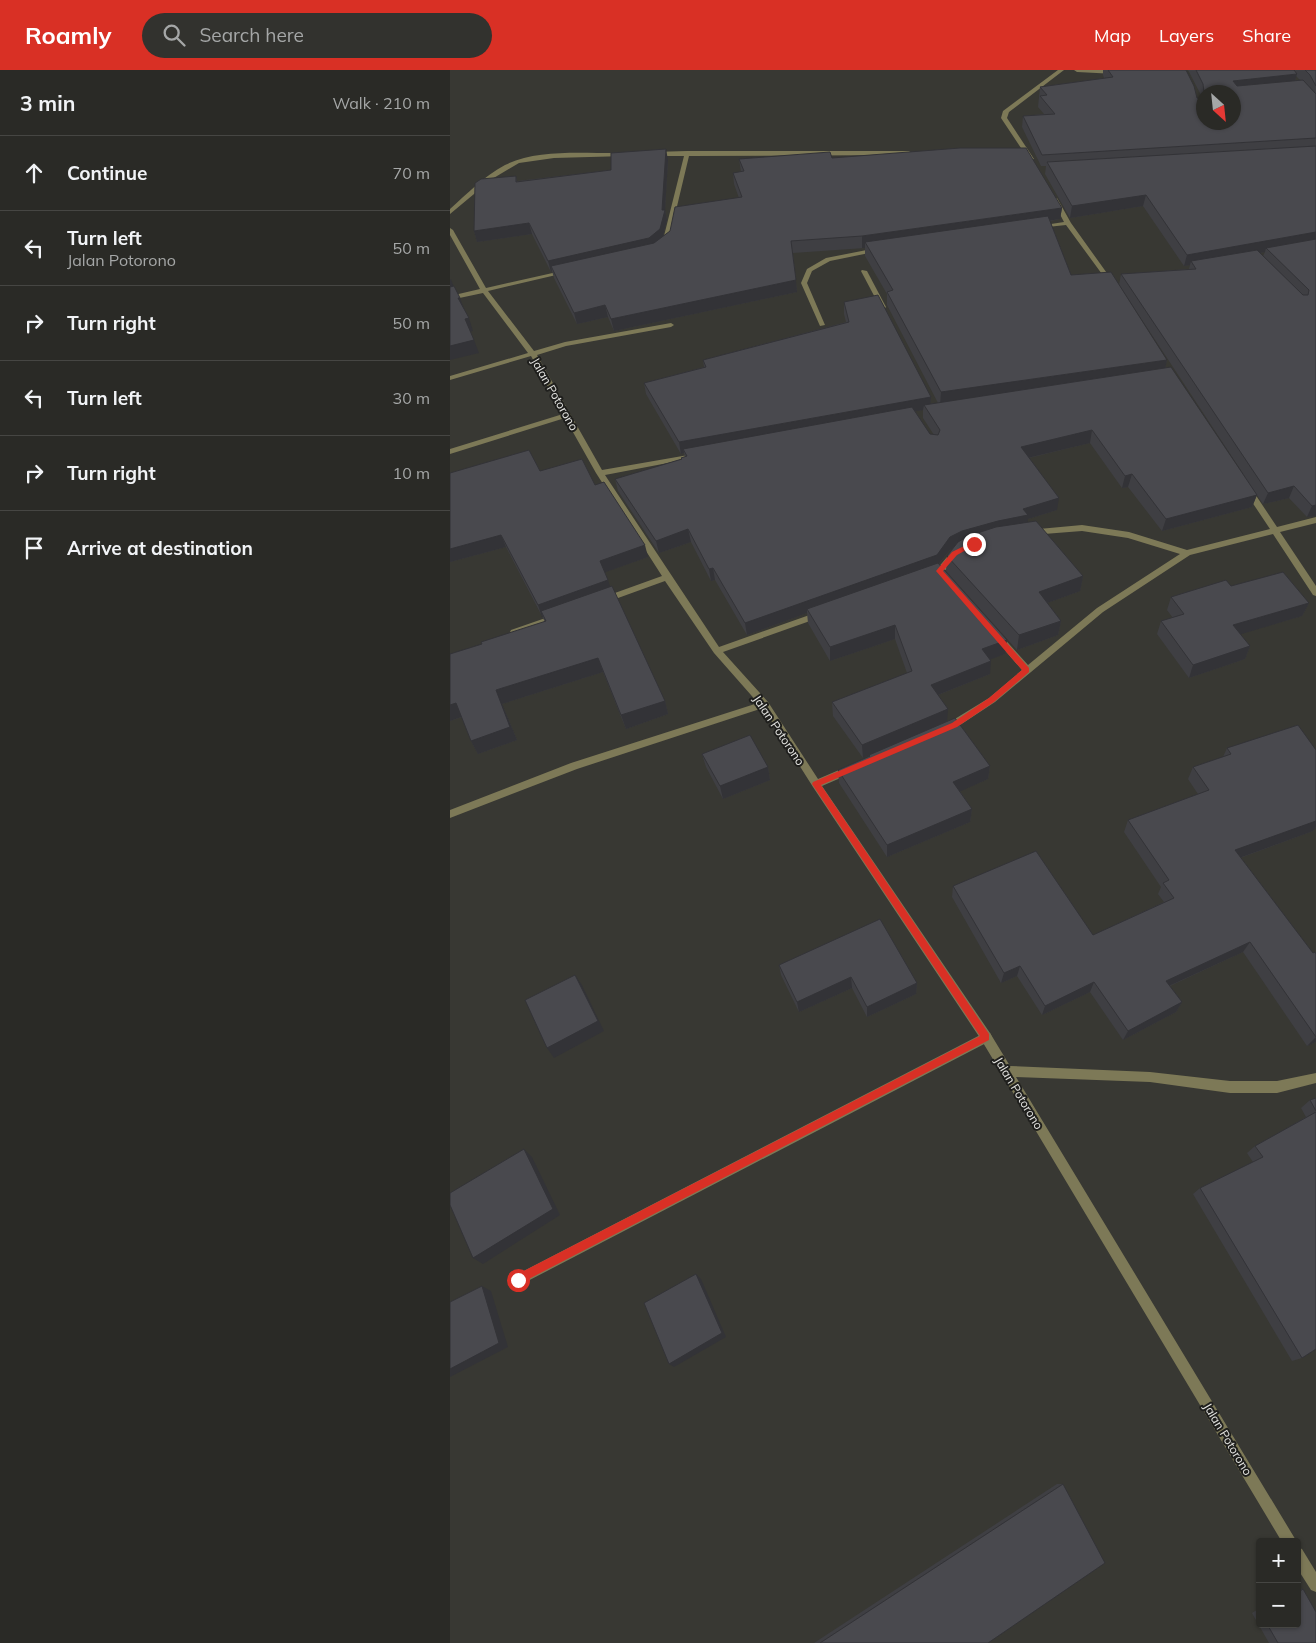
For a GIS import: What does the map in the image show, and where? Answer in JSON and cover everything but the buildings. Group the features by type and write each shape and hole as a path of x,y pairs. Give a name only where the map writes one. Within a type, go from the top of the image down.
{"street":[{"path":"1033,162 1004,118 1006,111 1061,70"},
{"path":"1077,70 1120,71"},
{"path":"661,248 667,242 687,153"},
{"path":"648,154 920,153"},
{"path":"1018,153 1027,154"},
{"path":"450,212 500,171 516,162 532,158 629,155"},
{"path":"1051,193 1068,223 1117,292"},
{"path":"1030,228 1068,223"},
{"name":"Jalan Potorono","path":"450,230 484,290 533,354 600,473 667,577 717,652 765,704 816,784 986,1037 1288,1538"},
{"path":"822,325 804,283 809,270 828,259 884,249"},
{"path":"450,298 571,271"},
{"path":"864,271 886,314"},
{"path":"1112,283 1122,282"},
{"path":"450,378 565,344 671,325"},
{"path":"450,452 568,415"},
{"path":"600,473 705,454"},
{"path":"1242,481 1316,593"},
{"path":"938,732 955,725 992,700 1100,610 1187,553 1316,520"},
{"path":"1019,534 1082,528 1129,535 1187,553"},
{"path":"921,578 943,575 954,553 961,550"},
{"path":"595,603 667,577"},
{"path":"717,652 828,611"},
{"path":"504,636 568,613"},
{"path":"990,628 1027,670"},
{"path":"450,814 574,766 765,704"},
{"path":"816,784 860,766"},
{"path":"518,1280 986,1037"},
{"path":"1006,1071 1150,1077 1230,1087 1277,1087 1316,1078"},
{"path":"1301,1561 1316,1585"}],"route":[{"path":"518,1280 986,1037 816,784 955,725 992,700 1027,670 940,571 954,553 974,544"}]}
